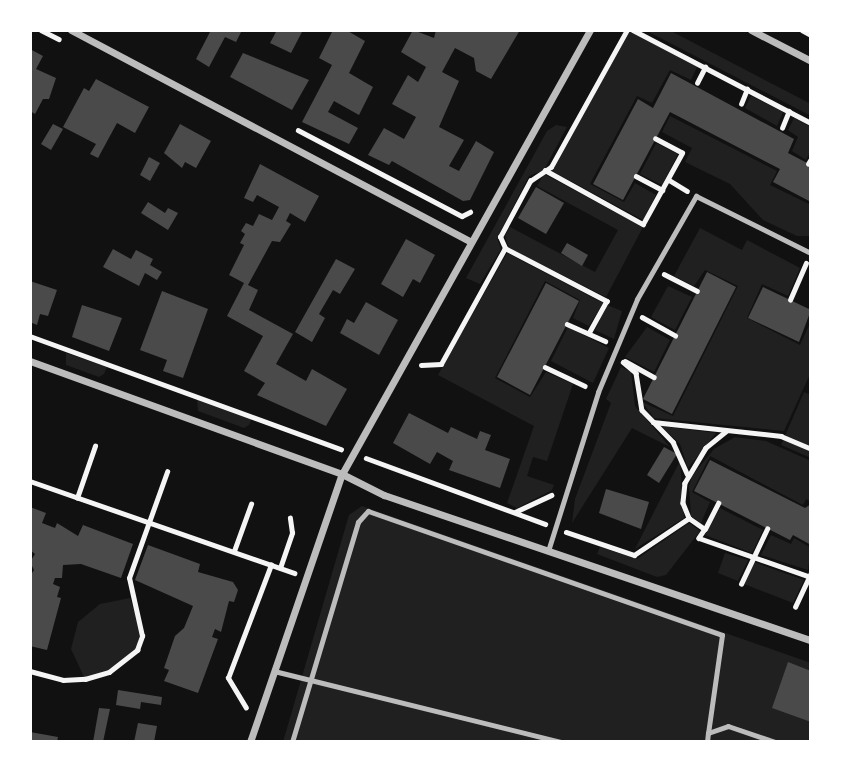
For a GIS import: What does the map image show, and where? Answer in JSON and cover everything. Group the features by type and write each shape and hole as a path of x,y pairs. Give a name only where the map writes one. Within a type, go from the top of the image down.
{"street":[{"path":"71,30 469,241"},
{"path":"250,742 305,576 352,453 590,30"},
{"path":"751,30 811,61"},
{"path":"30,361 342,474 384,495 811,640"}],"lane":[{"path":"548,552 598,392 632,312 696,196 811,253"},
{"path":"292,742 358,522 368,511 722,635 707,742"},
{"path":"274,671 561,742"},
{"path":"708,733 728,726 775,742"}],"path":[{"path":"589,333 607,301 505,248 500,237 530,181 545,170 627,30"},
{"path":"634,30 811,123"},
{"path":"802,30 811,35"},
{"path":"697,83 705,67"},
{"path":"741,103 747,89"},
{"path":"782,128 789,111"},
{"path":"293,128 462,216 478,205"},
{"path":"545,170 643,225 681,153 656,139"},
{"path":"636,176 662,190"},
{"path":"441,364 505,248"},
{"path":"790,300 811,253"},
{"path":"654,269 697,291"},
{"path":"632,312 675,335"},
{"path":"567,324 618,348"},
{"path":"30,336 634,555 689,518"},
{"path":"615,355 654,377"},
{"path":"615,355 636,373 636,398 653,422 673,442 687,476"},
{"path":"545,367 598,392"},
{"path":"653,422 781,436 811,449"},
{"path":"705,529 689,518 683,503 687,476 715,437 727,431"},
{"path":"77,498 95,446"},
{"path":"30,671 63,680 85,679 108,672 137,650 142,636 129,578 167,472"},
{"path":"30,481 305,576"},
{"path":"514,512 568,488"},
{"path":"718,503 699,538 811,575 795,607"},
{"path":"234,551 251,504"},
{"path":"279,568 292,533 290,518"},
{"path":"741,584 767,529"},
{"path":"254,731 246,706 228,678 271,565"}],"shaded area":[{"path":"645,30 669,30 811,104 811,116"},
{"path":"630,31 697,67 691,80 670,70 652,103 637,96 590,184 624,202 635,183 656,195 643,220 552,171"},
{"path":"751,96 783,112 777,126 745,108"},
{"path":"670,116 777,171 770,185 811,205 811,236 797,236 763,220 730,184 685,162 692,148 662,132"},
{"path":"794,118 811,127 811,150 806,160 792,151 798,137 788,130"},
{"path":"556,125 567,127 544,170 529,176 497,238 501,249 480,284 466,278 547,131"},
{"path":"656,143 678,154 662,185 640,174"},
{"path":"544,174 643,227 606,297 509,248 505,236 510,227 595,272 618,230 537,186"},
{"path":"700,228 742,250 747,240 800,268 788,296 762,284 747,318 800,345 811,321 811,372 784,431 654,418 642,402 673,416 738,286 705,270 694,286 674,276"},
{"path":"507,253 603,303 589,326 573,318 580,300 545,281 495,378 530,397 546,372 573,384 547,461 533,457 527,476 554,485 552,490 517,508 507,503 534,426 438,375"},
{"path":"668,286 692,297 675,330 651,317"},
{"path":"607,305 622,311 614,339 595,330"},
{"path":"568,327 609,348 593,383 551,361"},
{"path":"647,327 670,340 654,372 625,357"},
{"path":"66,353 107,367 104,374 99,377 66,365"},
{"path":"621,367 631,372 635,406 670,447 632,428 572,523 575,499 611,403 606,399"},
{"path":"804,392 811,395 811,458 781,445"},
{"path":"197,399 252,418 244,428 198,411"},
{"path":"661,426 716,433 688,468 680,444"},
{"path":"735,437 766,441 811,461 811,502 806,499 803,505 710,456 692,492 710,502 701,523 691,516 689,487 692,476 714,449"},
{"path":"680,461 684,518 635,549"},
{"path":"362,506 811,663 811,742 283,742 349,515"},
{"path":"720,508 763,530 752,553 705,535"},
{"path":"689,523 700,531 666,575 657,577 597,554 600,547 637,559"},
{"path":"771,535 791,544 794,538 811,548 808,570 761,555"},
{"path":"725,553 748,560 738,581 718,573"},
{"path":"754,562 804,580 793,603 744,584"},
{"path":"130,598 142,636 137,650 109,672 85,679 71,649 78,622 100,604"}],"building":[{"path":"211,30 242,30 236,42 225,37 209,67 196,59"},
{"path":"277,30 303,30 291,53 270,43"},
{"path":"333,30 346,30 365,41 349,73 373,87 359,115 334,101 328,112 358,128 349,144 302,122 332,65 319,58"},
{"path":"413,30 434,38 436,30 520,30 491,79 476,71 474,58 455,48 442,72 459,81 439,127 464,140 449,166 459,171 476,141 494,152 470,200 463,201 392,161 389,165 368,155 384,128 404,139 416,117 392,104 408,75 418,82 426,67 401,52"},
{"path":"30,49 43,56 36,69 56,78 49,99 43,99 35,114 30,111"},
{"path":"243,53 309,80 292,110 230,77"},
{"path":"671,73 794,139 788,153 811,165 811,202 773,182 780,169 670,112 623,200 593,184 638,99 653,108"},
{"path":"96,79 149,107 135,133 117,123 98,158 90,154 96,144 63,127 84,88 89,91"},
{"path":"53,124 63,129 51,150 41,144"},
{"path":"180,124 211,141 196,168 185,162 182,168 164,153"},
{"path":"149,157 160,163 150,181 140,175"},
{"path":"260,164 319,196 305,222 290,213 286,221 291,224 280,242 272,241 248,285 258,290 249,310 293,334 276,364 306,381 312,369 347,389 326,426 257,395 265,383 244,371 263,336 227,316 244,283 229,275 244,245 240,243 245,234 241,231 246,223 253,226 259,214 272,220 279,207 257,195 253,202 244,198"},
{"path":"536,187 564,203 546,234 518,218"},
{"path":"148,202 165,213 168,208 178,213 168,230 141,213"},
{"path":"406,239 435,255 420,283 413,279 403,297 381,284"},
{"path":"567,243 588,255 582,266 561,253"},
{"path":"113,249 131,259 136,250 153,259 150,265 162,272 157,280 145,273 139,286 103,267"},
{"path":"336,259 355,269 340,294 333,290 319,314 325,318 312,342 295,332"},
{"path":"707,272 736,287 672,414 643,399"},
{"path":"30,281 57,290 48,316 40,314 37,325 30,322"},
{"path":"546,283 579,301 530,395 497,377"},
{"path":"763,287 811,310 799,342 748,318"},
{"path":"162,291 208,309 183,378 163,371 167,360 140,350"},
{"path":"366,302 398,320 379,355 340,333 347,319 354,323"},
{"path":"82,305 122,318 109,351 72,337"},
{"path":"409,413 448,433 451,427 477,439 480,431 491,435 485,450 510,459 500,488 449,470 453,461 437,452 430,464 393,443"},
{"path":"664,447 677,454 659,483 647,475"},
{"path":"710,460 805,508 811,504 811,545 793,535 790,540 694,491"},
{"path":"606,489 649,502 641,529 599,513"},
{"path":"30,507 46,513 42,523 55,528 57,523 78,536 83,525 133,544 121,578 81,564 63,565 62,578 55,578 53,584 60,587 57,597 61,598 47,650 30,646 30,576 34,570 30,562 35,554 30,550"},
{"path":"148,545 200,564 198,572 233,582 238,590 234,602 229,601 221,632 215,629 212,637 218,639 198,693 164,681 169,670 164,668 175,636 184,628 193,606 135,580"},
{"path":"788,662 811,671 811,722 772,708"},
{"path":"118,690 162,697 161,705 141,702 140,709 116,705"},
{"path":"99,708 110,709 103,742 93,742"},
{"path":"138,723 157,726 154,742 134,742"},
{"path":"30,732 58,737 57,742 30,742"}]}
